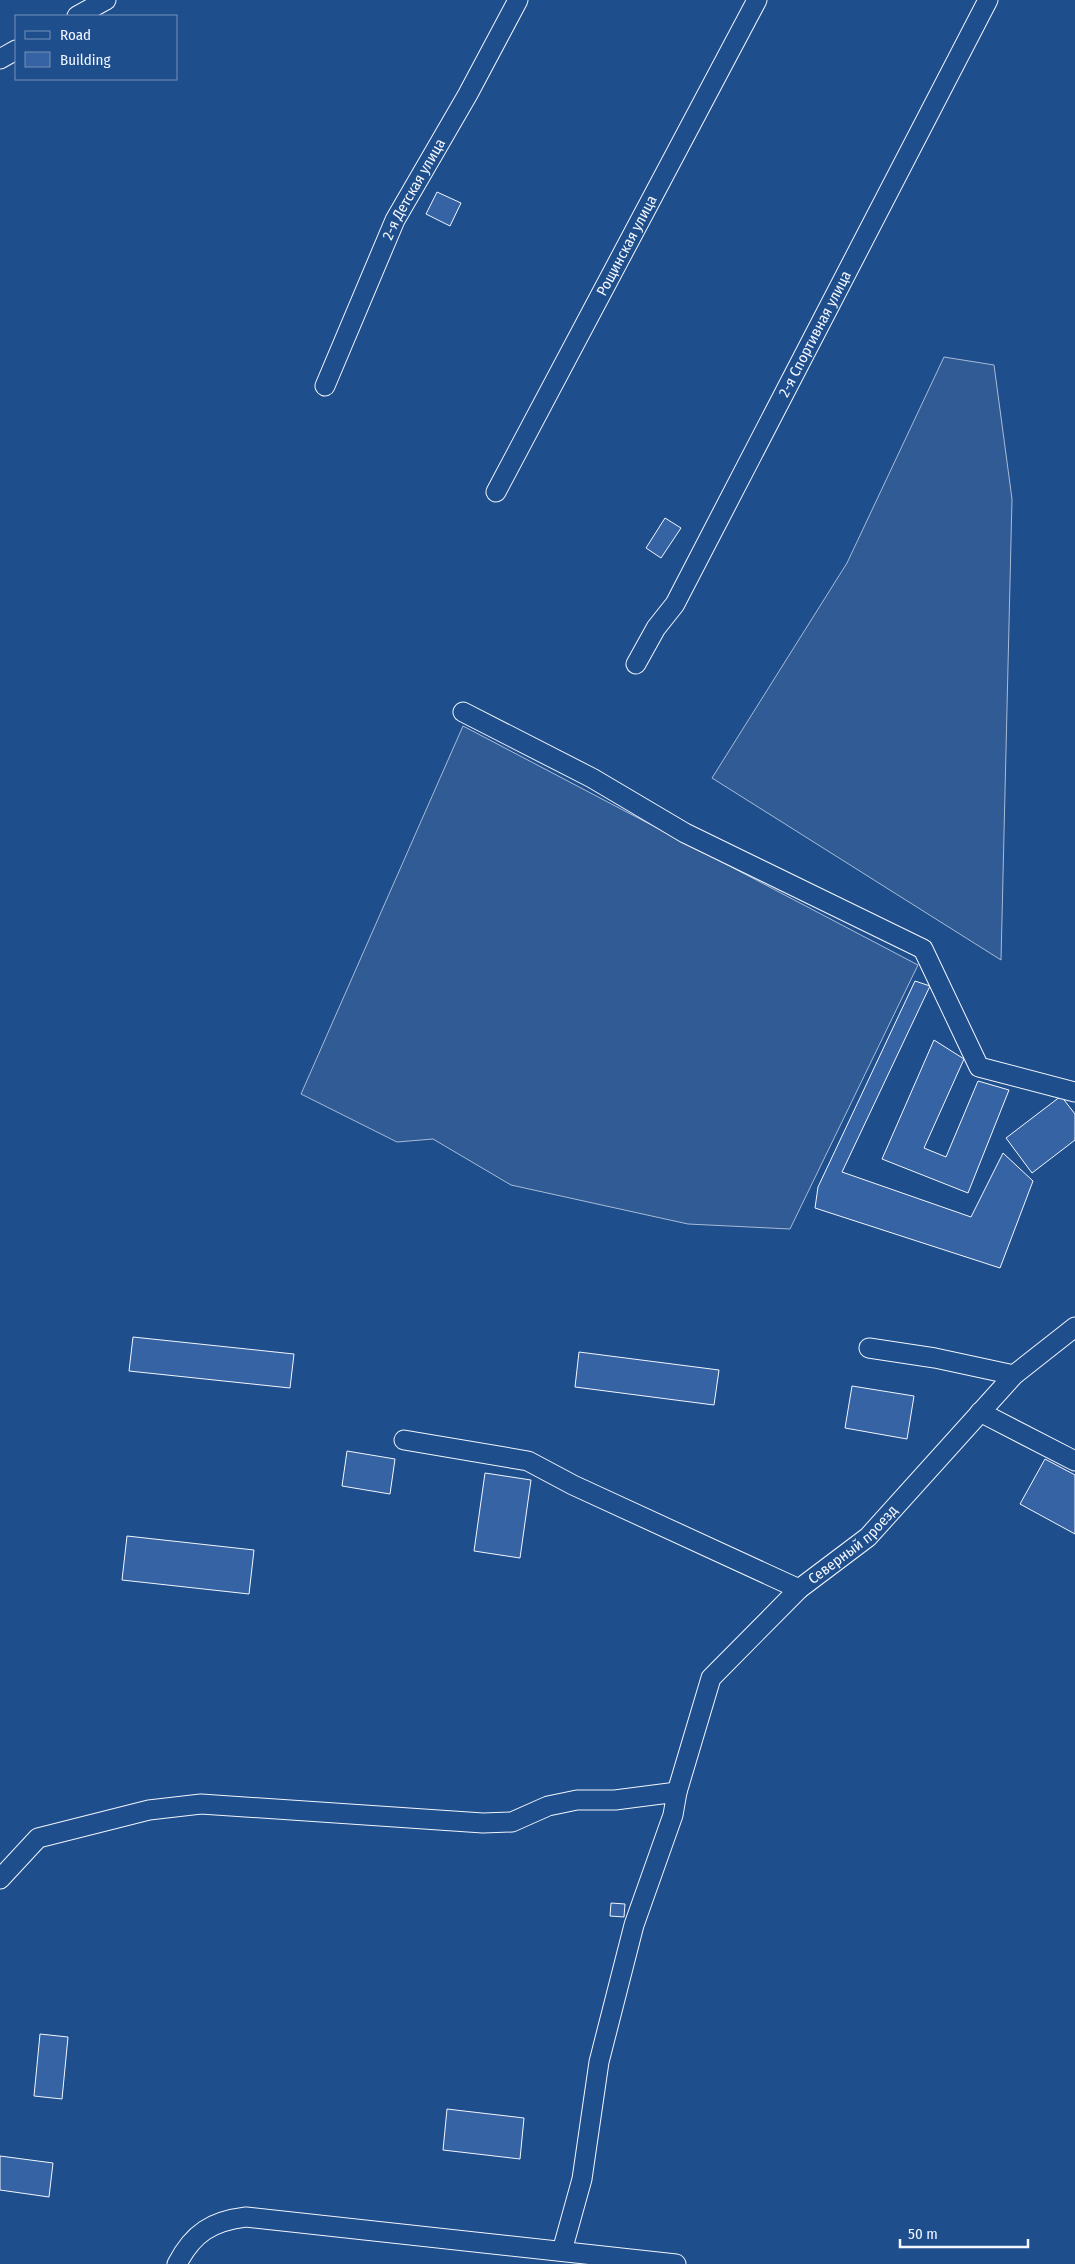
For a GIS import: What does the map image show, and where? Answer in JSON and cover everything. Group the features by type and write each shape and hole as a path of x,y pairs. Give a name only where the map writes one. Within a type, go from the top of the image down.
{"street":[{"path":"79,15 106,0"},
{"name":"2-я Детская улица","path":"324,386 395,220 468,94 518,0"},
{"name":"Рощинская улица","path":"496,492 757,0"},
{"name":"2-я Спортивная улица","path":"636,664 656,628 675,604 988,0"},
{"path":"0,60 15,51"},
{"path":"463,712 592,778 685,833 923,948 980,1067 1075,1092"},
{"name":"Северный проезд","path":"562,2251 582,2179 599,2062 634,1925 672,1815 711,1678 799,1589 868,1537 1014,1375 1075,1327"},
{"path":"869,1348 935,1358 1014,1375"},
{"path":"980,1412 1075,1460"},
{"path":"404,1440 528,1461 573,1485 799,1589"},
{"path":"0,1880 38,1838 149,1810 201,1804 482,1823 512,1822 548,1806 577,1800 614,1800 677,1792"},
{"path":"177,2264 186,2247 197,2236 226,2219 246,2217 676,2264"}],"shaded area":[{"path":"944,357 994,365 1012,499 1001,960 712,778 847,563"},
{"path":"463,726 918,965 790,1229 688,1224 511,1185 433,1139 397,1142 301,1094"}],"building":[{"path":"437,192 461,203 450,226 426,214"},
{"path":"665,518 681,528 661,558 646,548"},
{"path":"915,981 930,986 842,1172 971,1217 1003,1153 1033,1181 1000,1268 815,1208 818,1187"},
{"path":"934,1040 964,1059 924,1148 946,1157 978,1081 1009,1090 968,1193 882,1159"},
{"path":"1061,1096 1075,1114 1075,1140 1032,1173 1006,1138"},
{"path":"133,1337 294,1354 290,1388 129,1371"},
{"path":"579,1352 719,1370 714,1405 575,1387"},
{"path":"852,1386 914,1396 907,1439 845,1428"},
{"path":"347,1451 395,1459 390,1494 342,1486"},
{"path":"1045,1459 1075,1475 1075,1534 1020,1504"},
{"path":"485,1473 531,1480 520,1558 474,1551"},
{"path":"127,1536 254,1550 249,1594 122,1580"},
{"path":"611,1903 625,1904 624,1917 610,1916"},
{"path":"40,2034 68,2037 62,2099 34,2096"},
{"path":"447,2109 524,2118 520,2159 443,2150"},
{"path":"0,2156 53,2163 49,2197 0,2190"}]}
